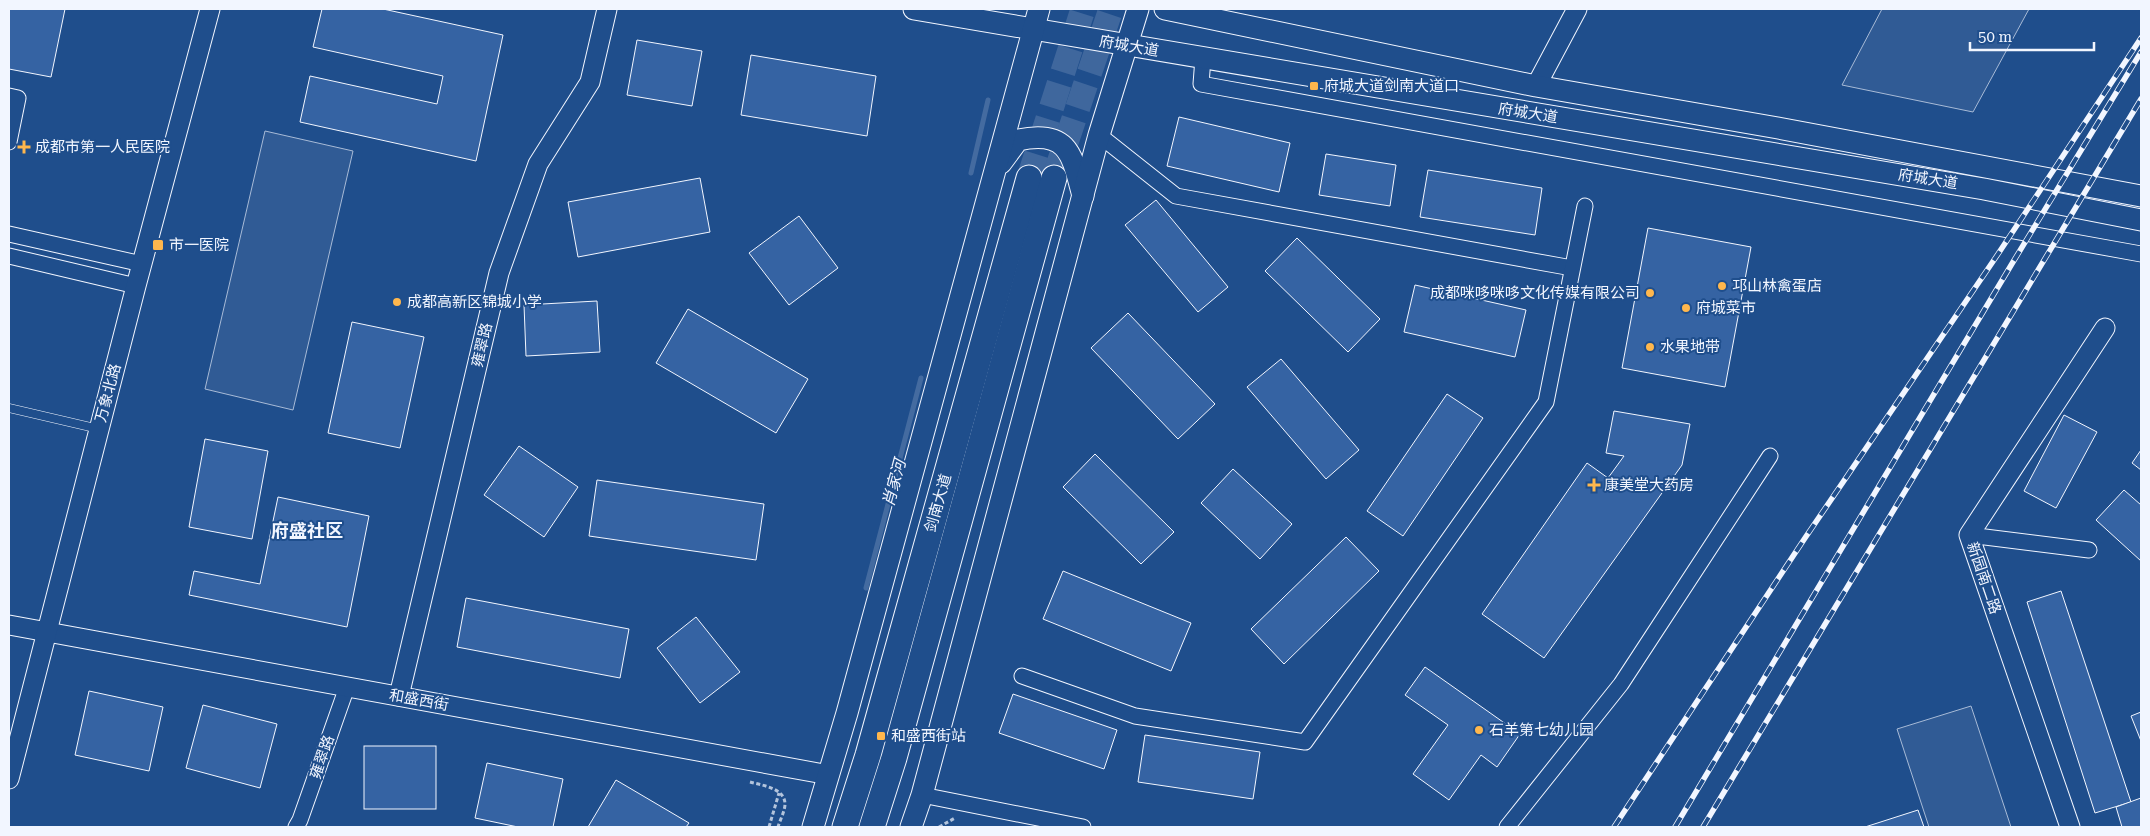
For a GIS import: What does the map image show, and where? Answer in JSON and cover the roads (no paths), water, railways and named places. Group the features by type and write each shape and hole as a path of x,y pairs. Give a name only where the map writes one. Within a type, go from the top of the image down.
{"highway":[{"name":"剑南大道","path":"845,827 868,755 1029,178"},
{"name":"剑南大道","path":"872,827 894,758 1054,178"}],"main road":[{"name":"府城大道","path":"914,9 1984,189 2141,220"},
{"path":"813,827 829,775 1039,9"},
{"path":"911,827 922,795 1099,135 1138,9"},
{"name":"府城大道","path":"1165,9 1536,86 1778,128 2141,196"},
{"path":"992,177 1018,140 1035,136 1050,138 1063,145 1073,158 1083,196"}],"street":[{"name":"万象北路","path":"9,779 136,286 210,9"},
{"name":"雍翠路","path":"399,696 500,273 538,164 590,82 607,9"},
{"path":"1536,86 1578,9"},
{"path":"1203,58 1201,84 2141,254"},
{"path":"9,96 18,98 9,142"},
{"path":"1099,135 1176,196 1572,268"},
{"path":"1022,676 1135,716 1305,742 1546,402 1584,206"},
{"path":"9,234 142,264"},
{"path":"9,256 136,286"},
{"name":"新园南二路","path":"2070,827 1969,535 2105,328"},
{"path":"1507,827 1621,684 1770,456"},
{"path":"1969,535 2089,550"},
{"name":"和盛西街","path":"9,625 829,775"},
{"name":"雍翠路","path":"296,827 346,687"},
{"path":"922,795 1083,827"}],"lane":[{"path":"9,408 99,429"}],"waterway":[{"name":"肖家河","path":"971,173 988,100"},
{"name":"肖家河","path":"866,588 921,378"}],"tunnel":[{"path":"1029,178 1083,9"},
{"path":"1054,178 1111,9"}],"railway":[{"path":"1614,827 1805,538 1996,257 2141,38"},
{"path":"1675,827 2141,52"},
{"path":"1703,827 2141,99"}],"place":[{"name":"府城大道剑南大道口","path":"1314,86"},
{"name":"成都市第一人民医院","path":"24,147"},
{"name":"市一医院","path":"158,245"},
{"name":"邛山林禽蛋店","path":"1722,286"},
{"name":"成都咪哆咪哆文化传媒有限公司","path":"1650,293"},
{"name":"成都高新区锦城小学","path":"397,302"},
{"name":"府城菜市","path":"1686,308"},
{"name":"水果地带","path":"1650,347"},
{"name":"康美堂大药房","path":"1594,485"},
{"name":"石羊第七幼儿园","path":"1479,730"},
{"name":"和盛西街站","path":"881,736"}],"district":[{"name":"府盛社区","path":"307,530"}]}
